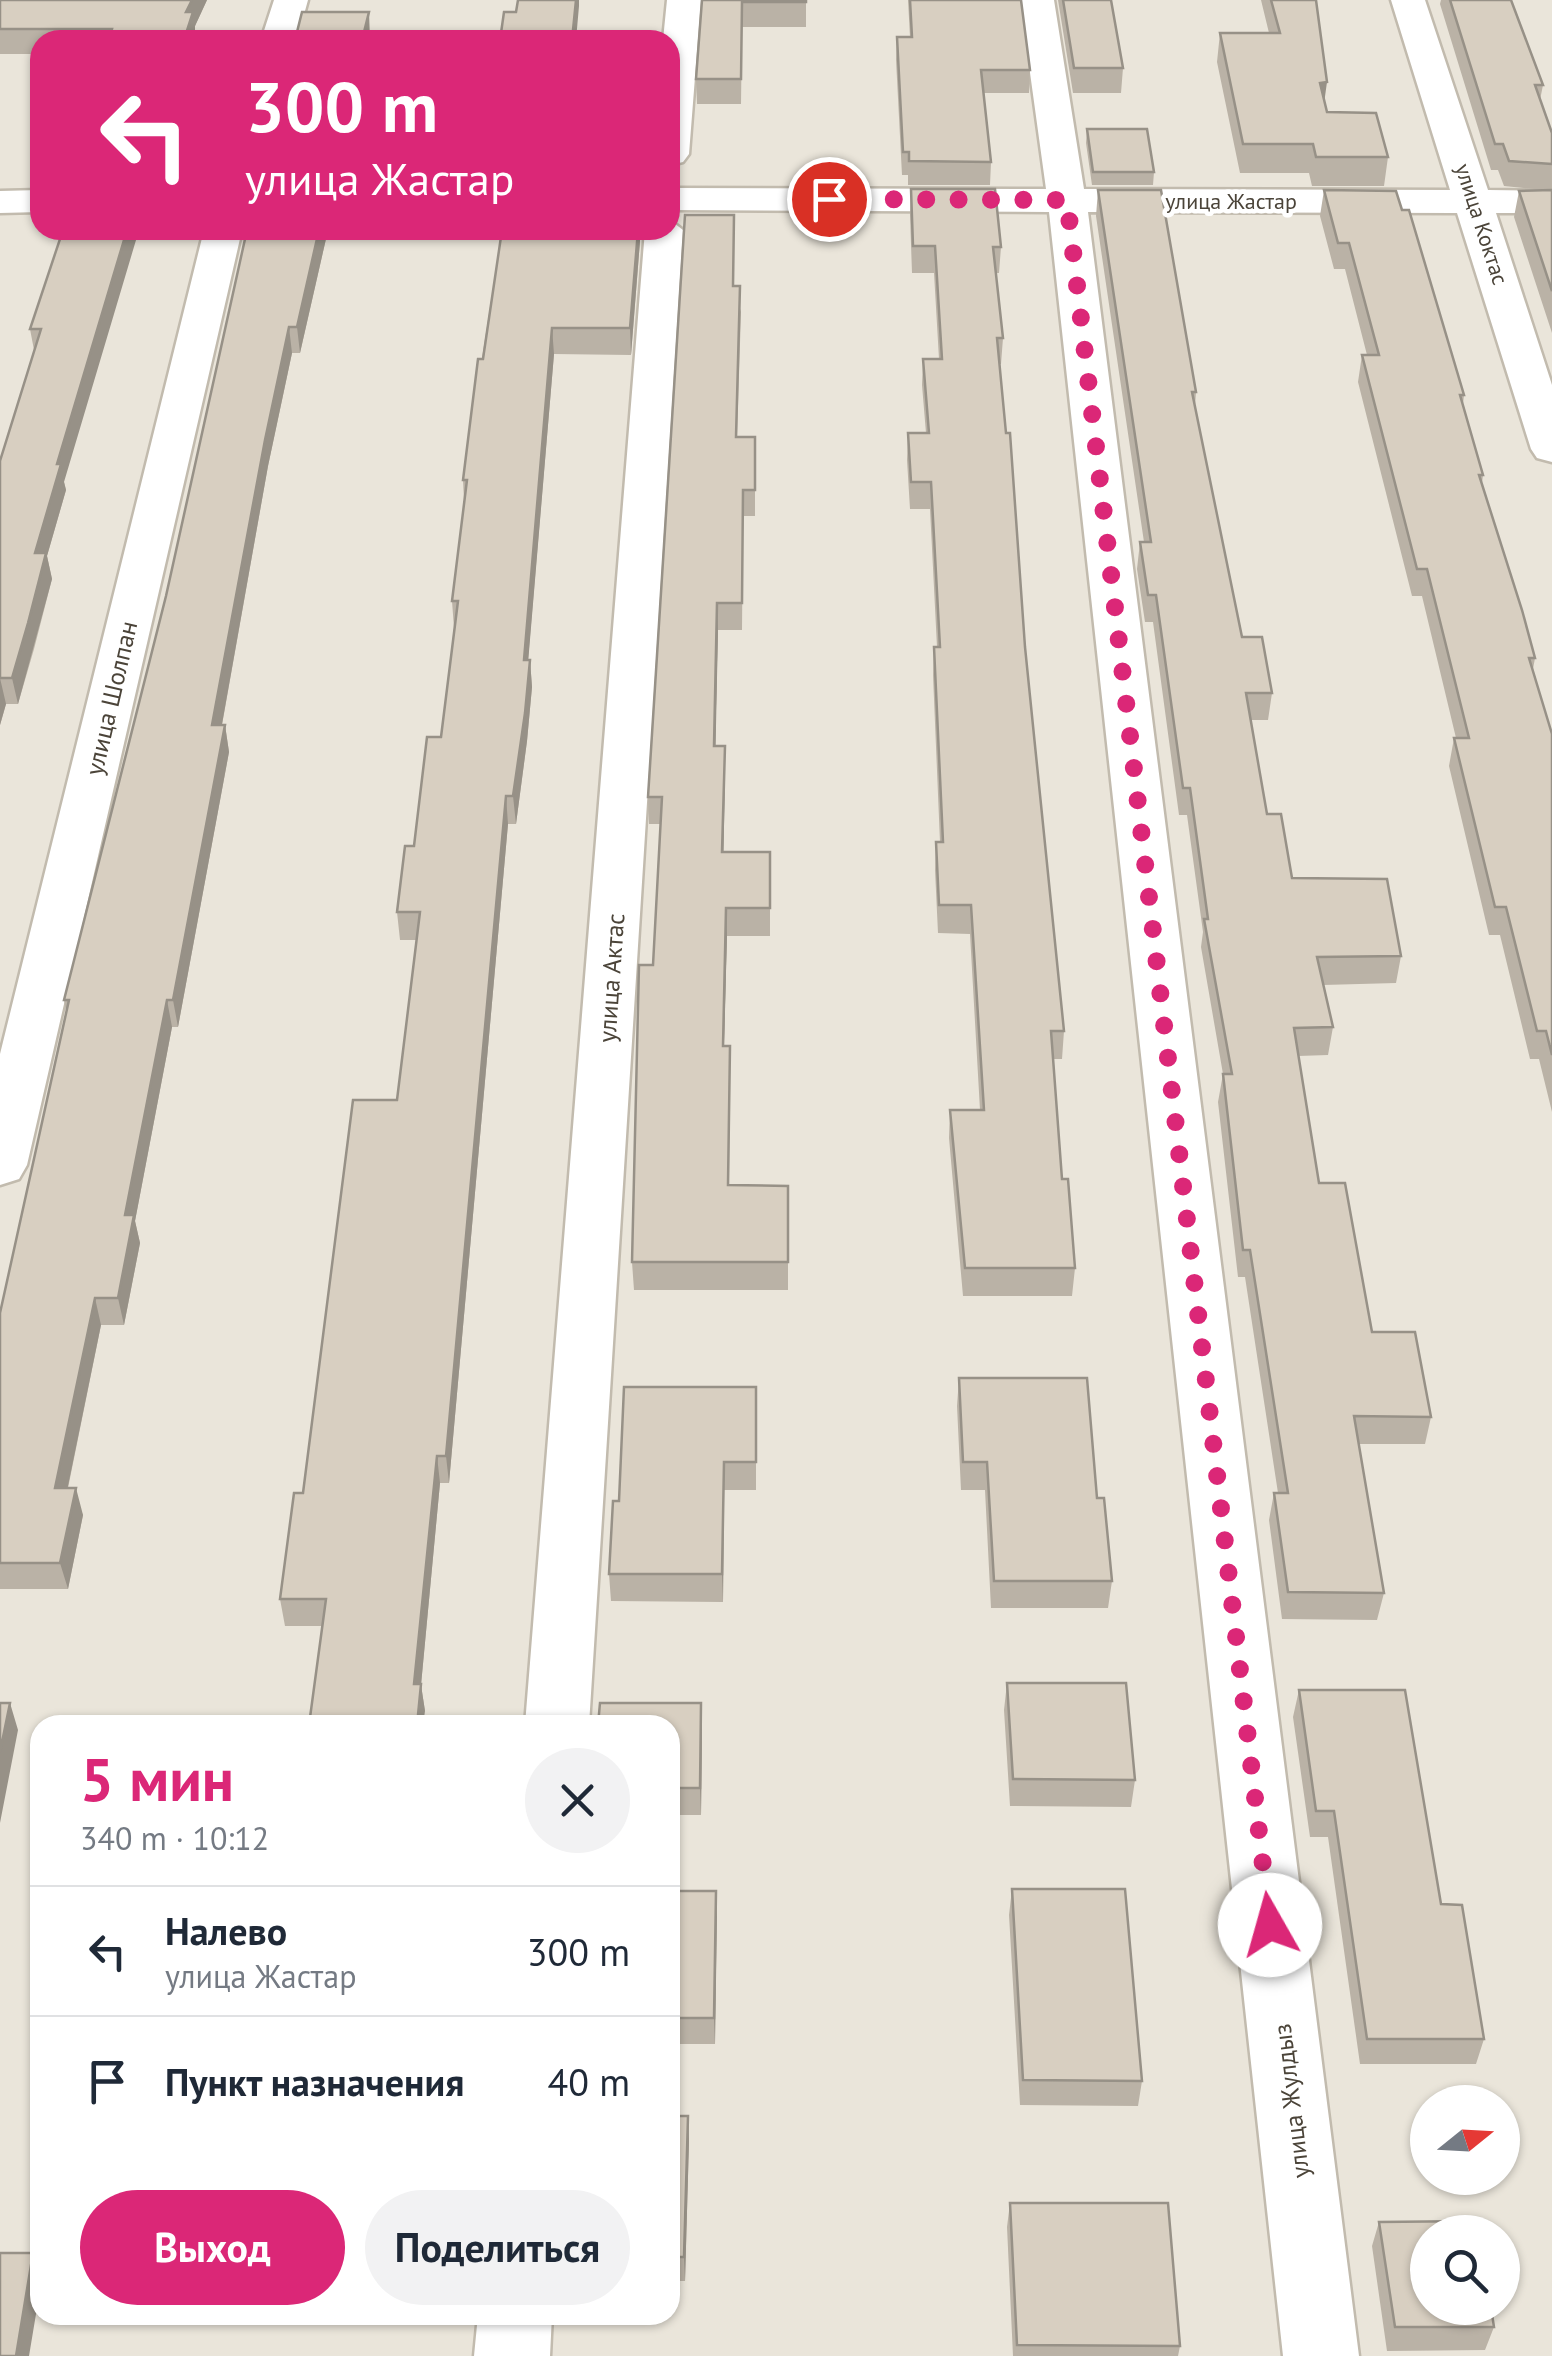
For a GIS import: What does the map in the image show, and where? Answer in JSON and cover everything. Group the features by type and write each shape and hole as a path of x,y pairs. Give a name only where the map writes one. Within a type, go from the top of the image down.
{"street":[{"path":"282,30 291,0"},
{"path":"680,44 684,0"},
{"name":"улица Жулдыз","path":"1037,0 1067,200 1320,2356"},
{"name":"улица Коктас","path":"1408,0 1552,449"},
{"name":"улица Жастар","path":"680,199 1552,202"},
{"path":"0,202 30,201"},
{"name":"улица Шолпан","path":"0,1165 221,240"},
{"name":"улица Актас","path":"558,1715 663,240"},
{"path":"512,2356 514,2325"}],"shaded area":[{"path":"0,0 1552,0 1552,2356 0,2356"}],"building":[{"path":"0,0 192,0 186,12 193,12 187,30 0,29"},
{"path":"518,0 576,0 573,30 501,30 504,12 516,12"},
{"path":"702,0 806,2 742,2 741,79 696,79"},
{"path":"910,0 1021,0 1030,70 981,70 991,162 909,161 909,152 903,152 897,37 912,37"},
{"path":"1063,0 1111,0 1123,68 1074,68"},
{"path":"1271,0 1316,0 1327,82 1320,83 1327,112 1376,113 1388,157 1316,157 1313,144 1243,144 1220,33 1280,33"},
{"path":"1450,0 1511,0 1543,85 1535,85 1552,133 1552,164 1509,161 1503,144 1495,144"},
{"path":"302,12 369,12 364,30 298,30"},
{"path":"1087,129 1147,129 1154,172 1093,172"},
{"path":"911,189 995,189 1001,247 993,247 1003,338 997,338 1006,433 1010,433 1025,647 1064,1031 1051,1031 1062,1179 1068,1179 1075,1268 965,1268 950,1110 984,1110 971,905 939,905 936,842 943,842 934,647 940,647 931,482 911,482 908,433 929,433 923,359 942,359 935,246 913,246"},
{"path":"1098,190 1161,190 1196,392 1192,392 1242,637 1262,637 1272,693 1246,693 1267,814 1281,814 1292,878 1387,879 1401,956 1317,957 1333,1027 1294,1028 1319,1183 1345,1183 1372,1332 1415,1332 1431,1417 1354,1416 1384,1593 1288,1592 1274,1493 1288,1493 1250,1250 1243,1250 1223,1074 1232,1074 1204,919 1208,919 1190,788 1183,788 1156,595 1148,595 1140,542 1151,542"},
{"path":"1324,190 1396,191 1402,210 1409,210 1464,395 1460,395 1483,475 1479,475 1535,658 1529,658 1552,734 1552,1055 1546,1031 1537,1031 1506,907 1495,907 1454,738 1469,738 1427,569 1417,569 1362,355 1379,355 1349,243 1338,243"},
{"path":"1552,190 1552,291 1519,191"},
{"path":"685,215 734,215 733,286 740,286 736,437 755,437 755,490 743,490 742,603 717,603 714,746 725,746 722,852 770,852 770,908 726,908 723,1046 730,1046 728,1185 788,1186 788,1262 632,1262 639,965 653,965 662,797 648,797"},
{"path":"60,240 124,240 57,464 61,464 35,553 46,553 28,623 12,678 0,678 0,461 41,329 30,329"},
{"path":"245,240 317,240 297,327 289,327 265,440 212,725 225,725 173,1000 167,1000 125,1215 134,1215 118,1298 95,1298 55,1488 76,1488 60,1563 0,1563 0,1313 69,1000 64,1000 166,596"},
{"path":"501,240 637,240 630,328 552,328 524,660 530,660 525,713 513,796 506,796 446,1456 437,1456 414,1684 421,1684 418,1715 310,1715 326,1599 280,1599 294,1493 303,1493 353,1100 397,1100 420,912 397,912 405,846 414,846 427,737 441,737 458,601 452,601 467,480 463,480 478,359 483,359"},
{"path":"959,1378 1087,1378 1097,1498 1104,1498 1112,1581 994,1581 987,1462 963,1462"},
{"path":"624,1387 756,1387 756,1462 724,1462 722,1574 609,1574 613,1501 619,1501"},
{"path":"1007,1683 1126,1683 1135,1780 1013,1779"},
{"path":"1299,1690 1405,1690 1441,1904 1462,1905 1484,2039 1367,2039 1334,1811 1316,1811"},
{"path":"0,1703 10,1703 0,1752"},
{"path":"600,1703 701,1703 700,1788 680,1788 680,1715 599,1715"},
{"path":"1012,1889 1125,1889 1142,2081 1023,2080"},
{"path":"680,1891 716,1891 714,2018 680,2018"},
{"path":"680,2116 688,2116 684,2257 680,2257"},
{"path":"1010,2203 1168,2203 1180,2346 1017,2345"},
{"path":"1379,2222 1410,2222 1410,2325 1494,2327 1395,2327"},
{"path":"0,2253 30,2253 16,2356 0,2356"}],"route":[{"path":"829,199 1067,200 1270,1925"}]}
